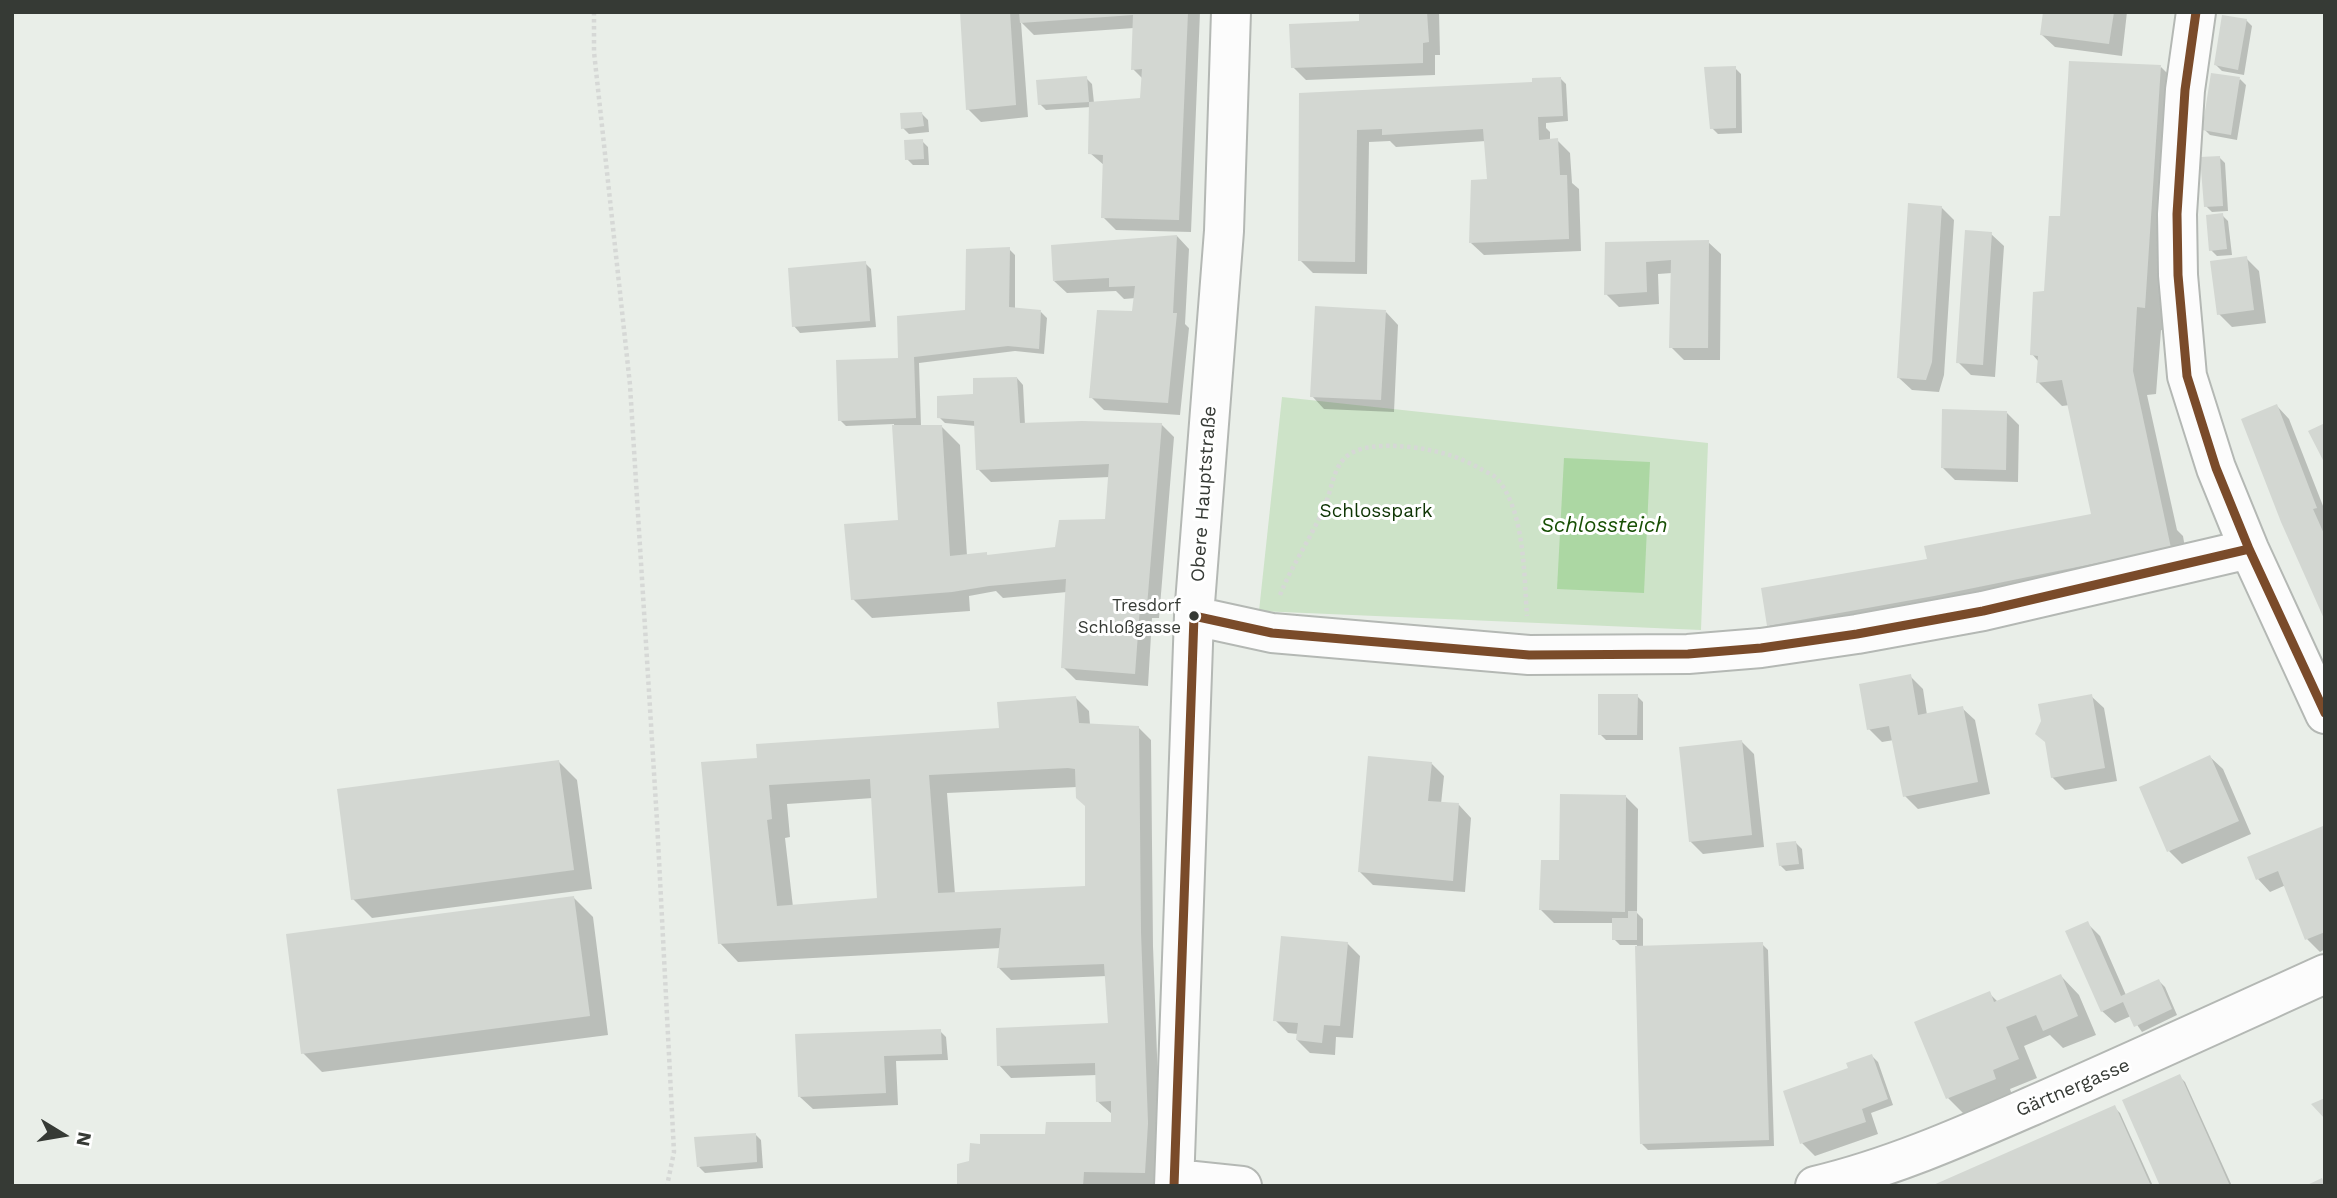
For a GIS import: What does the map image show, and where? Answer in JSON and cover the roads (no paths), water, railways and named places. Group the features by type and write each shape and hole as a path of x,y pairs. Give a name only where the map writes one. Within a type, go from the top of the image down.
{"street":[{"name":"Obere Hauptstraße","path":"1174,1183 1195,616 1224,231 1231,12"},
{"path":"2196,12 2185,90 2176,215 2187,376 2216,468 2249,549 2325,714"},
{"path":"1195,616 1272,633 1530,656 1688,654 1761,648 1983,611 2249,549"},
{"name":"Gärtnergasse","path":"1815,1186 1913,1156 1959,1137 2135,1061 2325,974"},
{"path":"1174,1183 1242,1186"}],"water":[{"name":"Schlossteich","path":"1564,458 1650,462 1644,593 1557,589"}],"place":[{"name":"Tresdorf Schloßgasse","path":"1194,616"}],"park label":[{"name":"Schlosspark","path":"1376,511"}]}
